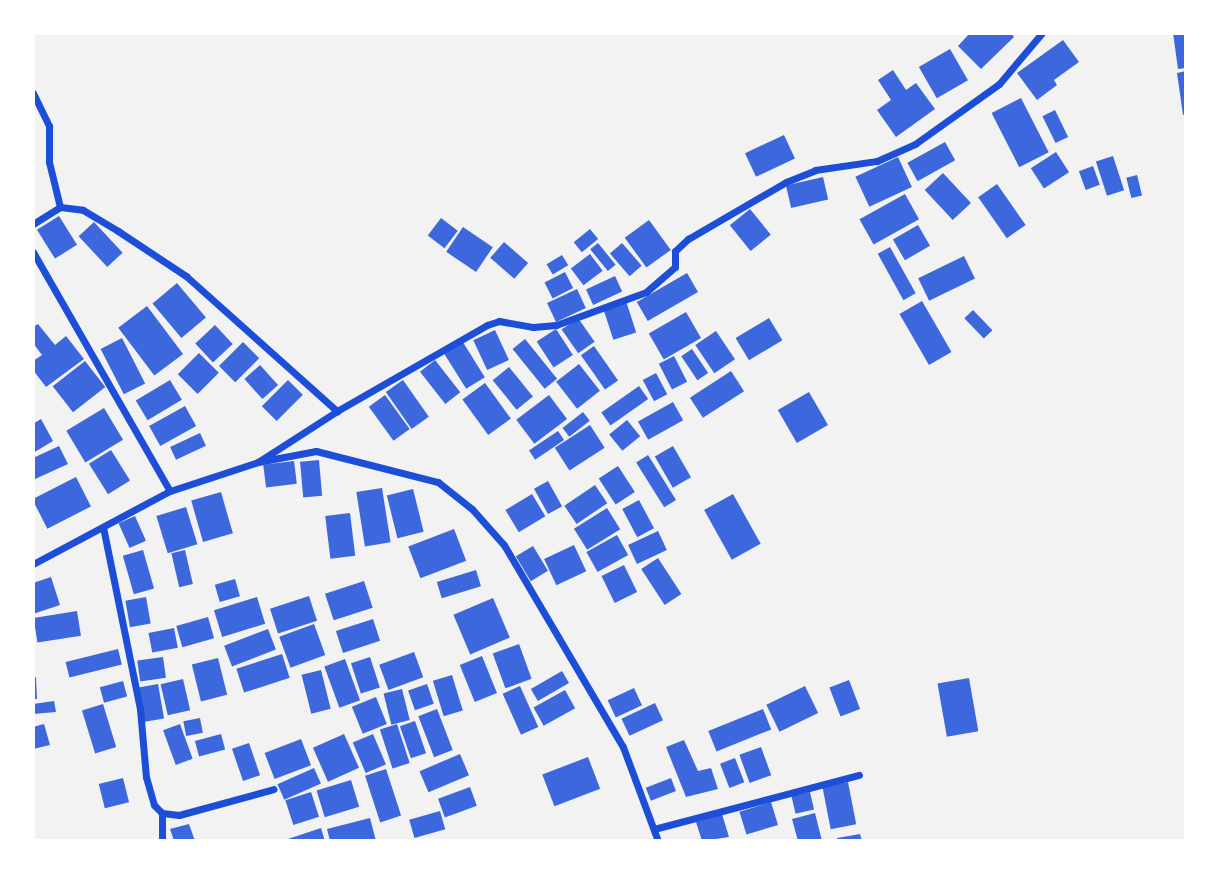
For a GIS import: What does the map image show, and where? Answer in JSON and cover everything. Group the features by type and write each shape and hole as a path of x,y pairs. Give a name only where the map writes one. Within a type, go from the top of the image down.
{"street":[{"path":"258,462 337,411 487,325 499,321 533,327 556,325 646,292 675,267 675,250 688,239 786,182 815,170 877,161 915,144 999,84 1042,33"},
{"path":"33,93 49,127 49,162 60,207"},
{"path":"33,224 60,207 83,210 186,276 337,411"},
{"path":"33,252 170,491"},
{"path":"33,564 170,491 258,462 316,451 438,482 472,509 504,545 622,747 658,841"},
{"path":"103,527 140,709 146,777 154,805 162,813 179,815 274,789"},
{"path":"654,829 859,775"},
{"path":"162,813 162,841"}],"building":[{"path":"970,33 1011,33 1014,37 981,69 958,46"},
{"path":"1173,33 1186,33 1186,68 1178,69"},
{"path":"1063,40 1079,62 1054,80 1057,85 1037,100 1017,73"},
{"path":"950,49 968,80 937,98 919,67"},
{"path":"893,70 906,90 916,83 935,109 896,137 877,110 891,100 878,80"},
{"path":"1186,71 1186,114 1183,115 1177,73"},
{"path":"1021,98 1049,152 1019,167 992,113"},
{"path":"1055,110 1068,137 1056,143 1042,116"},
{"path":"784,135 795,159 756,177 745,153"},
{"path":"945,142 955,160 918,181 907,163"},
{"path":"1056,152 1069,172 1044,188 1031,168"},
{"path":"1113,156 1124,190 1107,196 1096,162"},
{"path":"898,157 912,187 869,207 855,177"},
{"path":"1093,166 1100,185 1086,190 1079,171"},
{"path":"943,173 971,203 953,220 925,190"},
{"path":"1137,175 1142,195 1131,198 1126,178"},
{"path":"823,177 828,199 791,208 786,186"},
{"path":"997,184 1026,225 1007,238 978,197"},
{"path":"905,194 919,219 874,245 860,219"},
{"path":"750,209 771,235 751,251 730,225"},
{"path":"59,216 77,245 55,259 37,230"},
{"path":"441,218 458,231 445,248 428,236"},
{"path":"649,220 671,250 646,268 625,238"},
{"path":"94,222 123,253 107,267 79,236"},
{"path":"918,225 930,246 905,260 893,240"},
{"path":"463,227 493,247 476,272 446,252"},
{"path":"590,229 598,239 582,252 574,242"},
{"path":"504,242 528,263 514,279 490,258"},
{"path":"598,243 616,265 608,271 590,249"},
{"path":"622,243 642,266 630,276 610,253"},
{"path":"890,247 916,293 903,300 878,254"},
{"path":"590,254 603,271 583,285 571,268"},
{"path":"562,255 568,265 553,275 547,264"},
{"path":"964,256 975,278 929,301 918,278"},
{"path":"565,272 573,288 553,298 545,282"},
{"path":"687,273 698,292 648,321 637,302"},
{"path":"615,276 622,291 593,305 586,290"},
{"path":"177,283 206,317 181,338 152,304"},
{"path":"577,289 586,308 556,322 547,303"},
{"path":"626,301 636,332 613,340 603,308"},
{"path":"922,301 952,352 929,365 899,314"},
{"path":"147,306 183,354 154,376 118,328"},
{"path":"973,310 992,330 984,338 964,318"},
{"path":"686,312 701,338 664,359 649,334"},
{"path":"578,318 595,342 578,353 562,329"},
{"path":"769,318 782,340 749,360 736,338"},
{"path":"38,324 55,345 66,336 84,359 46,387 33,370 33,361 42,355 33,343 33,327"},
{"path":"215,325 233,344 213,362 195,343"},
{"path":"556,329 573,355 554,368 537,342"},
{"path":"495,330 509,360 487,370 473,340"},
{"path":"716,331 735,359 714,373 695,345"},
{"path":"122,338 145,383 124,394 101,349"},
{"path":"461,339 485,377 466,389 442,351"},
{"path":"525,339 557,379 545,389 513,349"},
{"path":"243,342 259,358 235,382 219,366"},
{"path":"594,346 618,380 605,390 581,355"},
{"path":"692,349 708,373 697,380 681,356"},
{"path":"199,353 219,373 198,394 178,374"},
{"path":"674,356 687,382 672,390 659,364"},
{"path":"435,360 460,392 445,404 420,372"},
{"path":"85,361 105,387 73,412 53,386"},
{"path":"579,364 600,391 577,409 556,382"},
{"path":"260,365 278,385 262,399 244,379"},
{"path":"509,367 533,397 517,410 493,380"},
{"path":"731,371 744,391 703,418 690,398"},
{"path":"656,373 667,394 654,401 643,380"},
{"path":"170,380 182,400 148,420 136,401"},
{"path":"288,380 303,395 277,421 262,406"},
{"path":"403,380 429,417 412,429 386,392"},
{"path":"485,383 511,419 488,435 462,399"},
{"path":"639,386 648,399 610,425 601,412"},
{"path":"809,392 828,425 797,443 778,410"},
{"path":"385,395 410,429 394,441 369,407"},
{"path":"549,395 567,419 534,444 516,420"},
{"path":"673,402 683,420 648,440 638,421"},
{"path":"185,406 196,426 160,446 149,426"},
{"path":"104,408 123,440 85,462 66,431"},
{"path":"583,412 590,421 569,437 563,428"},
{"path":"41,419 53,441 33,453 33,424"},
{"path":"627,420 640,436 622,451 609,434"},
{"path":"590,425 605,448 569,471 555,448"},
{"path":"558,431 564,440 535,460 529,451"},
{"path":"200,433 206,446 176,460 170,447"},
{"path":"59,446 68,464 33,480 33,458"},
{"path":"673,446 691,477 673,488 655,457"},
{"path":"111,450 130,481 108,494 89,464"},
{"path":"648,455 676,500 664,507 636,462"},
{"path":"319,460 322,496 303,498 300,462"},
{"path":"294,461 297,484 266,488 263,465"},
{"path":"618,466 635,492 616,505 599,479"},
{"path":"76,477 91,506 47,529 33,499"},
{"path":"548,481 562,506 548,514 534,489"},
{"path":"595,485 607,503 577,524 564,506"},
{"path":"382,488 391,542 365,546 356,492"},
{"path":"413,489 424,532 397,538 387,496"},
{"path":"221,492 233,533 203,542 191,501"},
{"path":"532,494 545,516 519,532 505,510"},
{"path":"733,494 761,544 732,560 704,510"},
{"path":"639,500 654,528 637,537 622,509"},
{"path":"186,507 197,544 168,553 156,516"},
{"path":"607,508 620,529 587,550 574,529"},
{"path":"350,513 355,556 330,559 325,516"},
{"path":"135,516 146,541 130,548 119,523"},
{"path":"454,529 466,561 420,578 408,547"},
{"path":"658,531 667,550 637,564 628,545"},
{"path":"617,535 628,555 598,572 586,552"},
{"path":"574,545 586,571 556,585 544,559"},
{"path":"533,546 548,571 531,581 516,556"},
{"path":"143,550 154,588 134,594 123,556"},
{"path":"185,550 193,584 179,587 171,553"},
{"path":"658,558 681,594 665,605 641,569"},
{"path":"624,565 637,592 615,603 602,576"},
{"path":"476,570 481,586 442,598 437,582"},
{"path":"51,577 60,605 33,614 33,583"},
{"path":"235,579 240,596 220,602 215,585"},
{"path":"364,581 373,608 334,620 325,594"},
{"path":"309,596 317,621 278,633 270,609"},
{"path":"146,597 151,624 130,627 125,601"},
{"path":"257,597 265,624 222,637 214,610"},
{"path":"493,598 510,638 470,654 453,615"},
{"path":"77,611 81,636 37,643 34,618"},
{"path":"208,617 214,638 182,647 176,626"},
{"path":"373,619 380,641 343,653 336,631"},
{"path":"314,624 325,655 291,668 279,637"},
{"path":"174,628 178,648 152,653 148,633"},
{"path":"268,629 276,650 232,666 224,646"},
{"path":"519,644 532,679 505,688 493,654"},
{"path":"118,649 122,665 69,678 66,662"},
{"path":"414,652 423,677 388,690 379,665"},
{"path":"282,654 290,678 244,693 236,669"},
{"path":"482,656 497,693 475,702 460,665"},
{"path":"163,657 166,678 140,681 137,661"},
{"path":"370,657 380,687 361,694 351,663"},
{"path":"218,658 227,695 201,701 192,665"},
{"path":"345,659 360,700 339,708 324,667"},
{"path":"321,670 331,709 311,714 302,675"},
{"path":"562,671 569,683 538,701 531,689"},
{"path":"452,675 463,710 444,716 433,681"},
{"path":"36,677 37,699 33,699 33,678"},
{"path":"969,678 978,731 947,737 937,684"},
{"path":"183,679 190,710 168,715 161,684"},
{"path":"849,680 860,709 841,716 829,688"},
{"path":"123,681 127,696 104,703 100,687"},
{"path":"158,684 164,718 143,722 137,688"},
{"path":"427,684 434,704 415,710 408,691"},
{"path":"520,686 538,727 521,735 503,694"},
{"path":"805,686 818,713 780,732 766,705"},
{"path":"634,688 642,705 616,717 608,700"},
{"path":"402,689 410,720 391,725 384,694"},
{"path":"565,690 575,708 544,726 534,707"},
{"path":"376,697 387,724 363,734 352,707"},
{"path":"54,701 56,712 33,714 33,704"},
{"path":"655,703 663,720 629,736 621,719"},
{"path":"103,704 116,747 95,753 82,710"},
{"path":"437,709 453,750 434,757 418,716"},
{"path":"763,709 771,729 717,751 708,731"},
{"path":"200,718 203,733 186,736 183,721"},
{"path":"415,721 426,753 411,758 400,726"},
{"path":"44,724 50,745 33,749 33,727"},
{"path":"180,724 193,759 176,765 163,730"},
{"path":"397,724 410,763 393,769 380,730"},
{"path":"221,734 225,749 199,756 195,741"},
{"path":"344,734 359,768 328,782 313,748"},
{"path":"373,734 386,764 366,773 353,743"},
{"path":"301,739 311,765 275,779 265,753"},
{"path":"684,740 698,771 711,768 718,789 686,797 666,747"},
{"path":"249,743 260,775 243,781 232,749"},
{"path":"761,747 771,775 750,783 739,755"},
{"path":"460,754 469,775 428,792 419,771"},
{"path":"588,757 600,789 554,806 542,775"},
{"path":"735,758 744,782 729,788 720,764"},
{"path":"314,768 321,784 284,800 277,784"},
{"path":"386,769 401,816 380,822 365,776"},
{"path":"123,778 129,802 105,808 99,784"},
{"path":"671,778 676,791 651,801 646,788"},
{"path":"351,780 359,807 325,817 317,791"},
{"path":"848,782 856,824 831,829 822,787"},
{"path":"470,787 477,806 445,817 438,799"},
{"path":"311,792 319,817 293,825 285,800"},
{"path":"810,792 814,810 796,814 791,796"},
{"path":"771,802 778,825 746,835 739,812"},
{"path":"440,811 445,829 414,838 409,820"},
{"path":"815,813 822,841 798,841 792,819"},
{"path":"722,814 729,837 702,841 696,822"},
{"path":"370,818 376,841 330,841 327,829"},
{"path":"189,824 195,841 174,841 170,829"},
{"path":"321,828 325,841 285,841 285,840"},
{"path":"860,834 862,841 837,841 837,838"}]}
